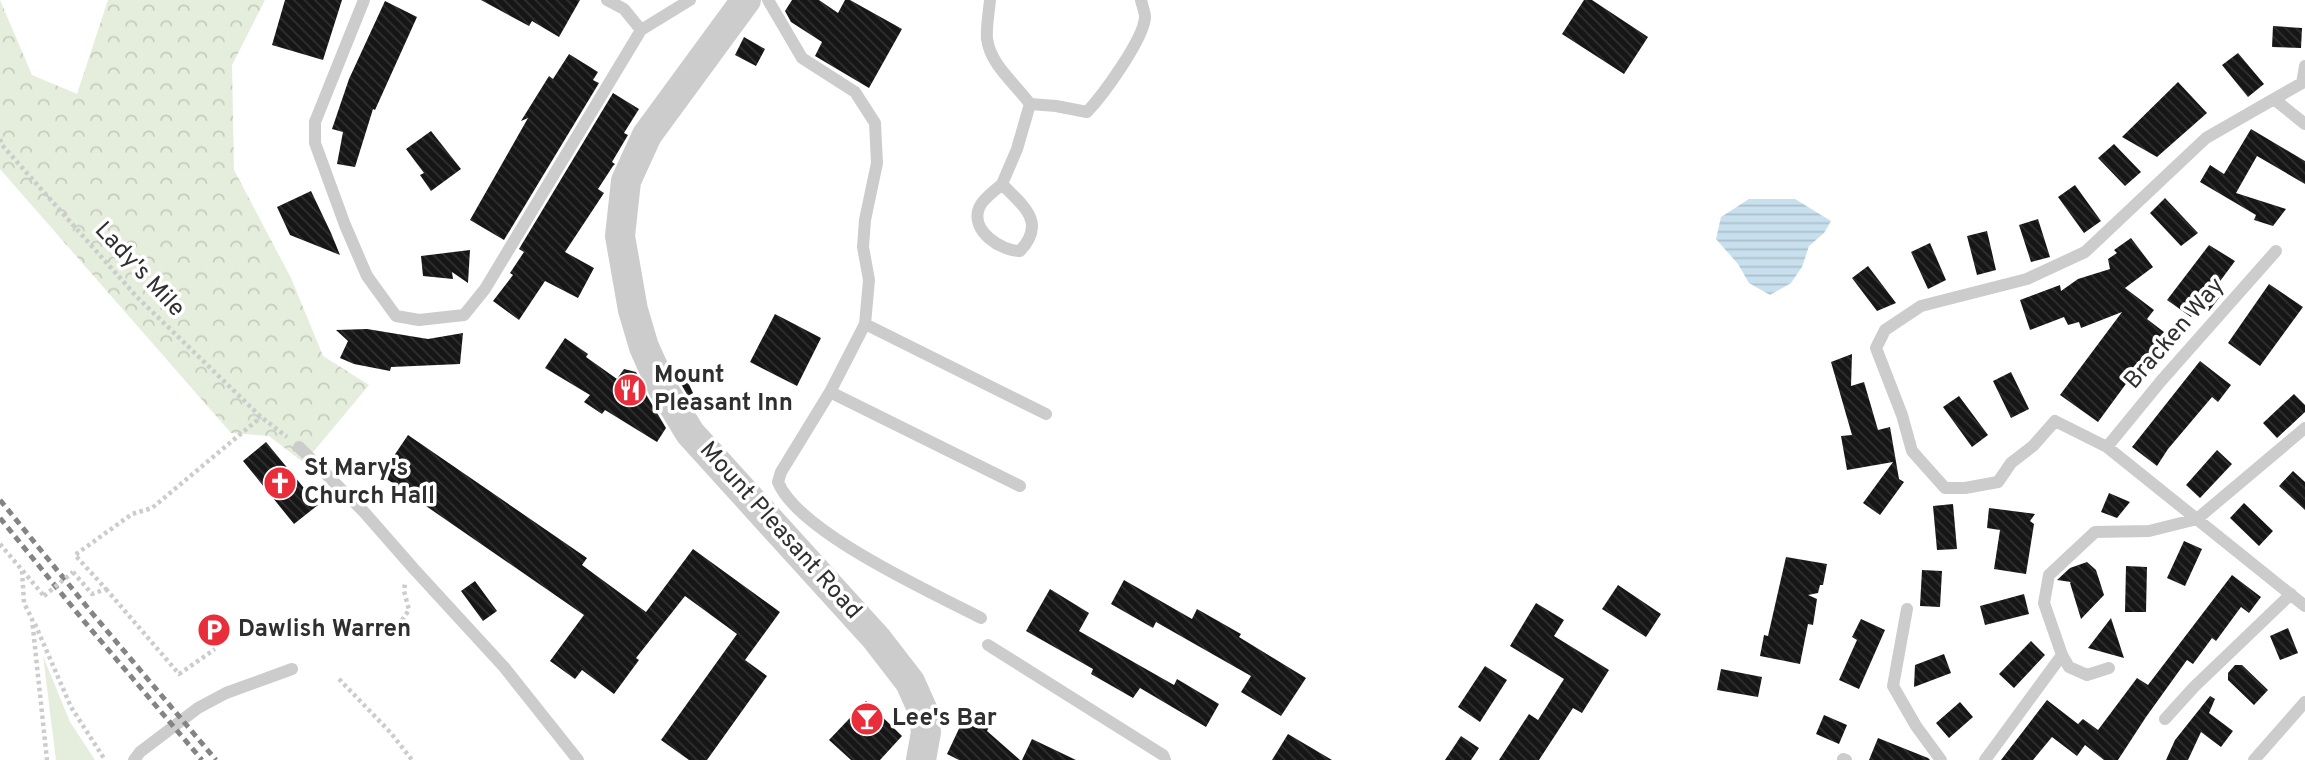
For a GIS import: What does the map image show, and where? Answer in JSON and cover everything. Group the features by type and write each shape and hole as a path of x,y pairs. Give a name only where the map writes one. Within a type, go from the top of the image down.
{"street":[{"name":"Mount Pleasant Road","path":"746,0 647,135 626,181 621,236 633,310 644,347 662,387 691,433 876,638 910,682 923,711 926,732 921,760"}],"lane":[{"path":"364,0 315,122 316,143 345,225 367,276 396,316 419,320 464,315 485,289 641,30 690,0"},
{"path":"607,0 624,9 641,30"},
{"path":"768,0 802,58 855,92 875,123 877,163 865,220 863,247 869,280 865,324 778,482 783,495 839,543 981,618"},
{"path":"990,0 987,38 992,55 1007,78 1030,104 1087,112 1099,99 1136,42 1145,17 1141,0"},
{"path":"2305,66 2302,83 2305,97"},
{"path":"2302,83 2206,138 2085,252 2027,279 1921,306 1885,330 1876,348 1902,415 1912,451 1945,488 1965,488 1998,482 2011,463 2033,446 2055,421 2107,447 2305,606"},
{"path":"2274,99 2305,124"},
{"path":"1002,184 1028,211 1032,224 1032,235 1020,251 1013,251 995,243 977,221 984,201 1002,184 1017,149 1030,104"},
{"name":"Bracken Way","path":"2107,447 2161,381 2276,251"},
{"path":"865,324 1046,414"},
{"path":"830,391 1020,486"},
{"path":"2109,668 2087,675 2069,667 2043,603 2049,575 2095,532 2149,531 2197,519 2305,428"},
{"path":"299,447 364,512 504,667 578,760"},
{"path":"2165,719 2194,687 2291,594"},
{"path":"1907,609 1893,686 1916,726 1941,760"},
{"path":"988,645 1163,755 1165,760"},
{"path":"1985,760 2062,655"},
{"path":"134,760 140,752 198,708 226,693 292,668"},
{"path":"2254,760 2305,702"}],"path":[{"name":"Lady's Mile","path":"0,139 2,145 137,297 261,417 299,447"},
{"path":"215,649 178,674 75,555 132,514 152,508 261,417"},
{"path":"0,544 44,596 73,572 92,594 106,589"},
{"path":"398,626 409,610 404,591 406,577 414,569"},
{"path":"22,571 24,603 71,707 105,760"},
{"path":"32,619 47,760"},
{"path":"339,679 390,732 412,760"}],"green space":[{"path":"0,0 32,75 77,94 108,0 265,0 232,65 234,170 291,278 323,356 369,385 304,463 269,436 231,433 0,169"},
{"path":"43,656 70,722 95,760 56,760"}],"water":[{"path":"1749,199 1795,199 1831,221 1824,233 1809,246 1802,267 1791,283 1770,295 1749,283 1738,264 1716,239 1721,217"}],"pier":[{"path":"0,681 6,701 6,738 3,753 0,755"}],"building":[{"path":"285,0 342,0 323,60 272,45"},
{"path":"481,0 580,0 559,37 532,21 529,26"},
{"path":"792,0 819,0 838,13 845,0 850,0 902,29 869,88 815,56 822,42 791,22 785,11"},
{"path":"1584,0 1592,0 1648,37 1624,74 1562,34"},
{"path":"385,1 417,17 375,110 373,109 355,167 337,164 343,132 332,129 349,79"},
{"path":"2273,26 2302,28 2301,48 2272,47"},
{"path":"744,37 765,49 756,66 735,55"},
{"path":"2238,53 2264,84 2248,97 2222,65"},
{"path":"569,54 598,72 593,80 599,83 504,240 470,220 528,118 521,121 549,76 553,79"},
{"path":"2178,82 2207,113 2157,157 2122,137"},
{"path":"613,93 639,109 624,133 628,135 612,162 615,164 598,189 604,193 565,252 594,268 578,298 545,281 519,320 493,301 513,275 510,273 524,252 519,249"},
{"path":"2251,129 2305,161 2305,184 2257,156 2236,193 2286,209 2273,226 2254,220 2256,215 2200,182 2210,165 2224,174"},
{"path":"431,131 461,169 431,191 420,175 424,173 406,149"},
{"path":"2114,144 2141,172 2125,186 2098,158"},
{"path":"2075,185 2101,221 2084,233 2058,197"},
{"path":"311,191 340,255 290,235 277,207"},
{"path":"2165,198 2198,233 2181,246 2150,213"},
{"path":"2038,219 2050,257 2031,262 2019,225"},
{"path":"1987,231 1996,270 1977,275 1967,236"},
{"path":"2131,238 2153,267 2125,288 2154,310 2147,319 2164,332 2098,422 2060,395 2122,312 2081,328 2079,322 2068,325 2064,317 2030,330 2020,300 2060,285 2061,291 2078,279 2110,269 2108,259 2117,253 2114,250"},
{"path":"1930,243 1946,280 1928,289 1911,252"},
{"path":"2209,245 2235,261 2215,288 2222,294 2209,311 2201,305 2191,317 2167,300"},
{"path":"470,250 468,283 452,272 453,279 423,276 421,256"},
{"path":"1868,266 1896,303 1877,311 1852,278"},
{"path":"2269,284 2303,307 2260,366 2228,343"},
{"path":"775,314 821,338 797,386 750,362"},
{"path":"367,329 428,339 463,333 460,364 391,367 390,371 354,364 340,358 348,341 336,330"},
{"name":"Mount Pleasant Inn","path":"565,338 617,379 624,369 636,372 666,428 657,442 605,410 602,414 584,402 590,395 545,368"},
{"path":"1852,354 1851,386 1864,382 1878,430 1890,427 1899,479 1904,482 1880,515 1863,503 1893,462 1847,470 1841,436 1852,435 1831,362"},
{"path":"2200,361 2231,385 2218,402 2212,397 2157,466 2132,447"},
{"path":"682,369 693,393 688,396 674,372"},
{"path":"2011,372 2029,409 2011,418 1993,381"},
{"path":"2294,394 2305,405 2305,412 2277,438 2263,423"},
{"path":"1959,396 1988,435 1972,447 1943,407"},
{"path":"408,435 587,558 582,565 646,612 693,549 780,612 745,660 767,676 707,760 689,760 661,740 737,634 685,596 636,658 639,660 614,694 582,670 575,679 550,661 584,615 381,475"},
{"name":"St Mary's Church Hall","path":"266,442 318,505 294,524 243,461"},
{"path":"2217,450 2232,464 2200,498 2186,485"},
{"path":"2293,471 2305,482 2305,510 2279,486"},
{"path":"2109,493 2130,502 2117,518 2101,512"},
{"path":"2244,503 2273,531 2259,546 2230,518"},
{"path":"1953,504 1957,549 1937,550 1933,506"},
{"path":"1989,508 2035,514 2030,521 2034,524 2026,574 1994,569 2000,530 1987,528"},
{"path":"2184,541 2202,549 2185,586 2167,578"},
{"path":"1786,557 1827,564 1823,585 1820,585 1818,593 1808,595 1817,599 1813,625 1808,624 1800,664 1760,656 1764,635 1768,636"},
{"path":"2087,562 2096,570 2104,595 2081,619 2071,582 2057,580 2070,568"},
{"path":"2126,566 2147,567 2146,612 2125,612"},
{"path":"1922,570 1942,571 1940,607 1920,606"},
{"path":"2232,575 2261,597 2249,613 2241,607 2216,641 2212,638 2193,664 2187,660 2118,760 2104,760 2085,745 2077,756 2052,737 2033,760 2001,760 2047,700 2078,724 2083,719 2098,730 2137,678 2148,685"},
{"path":"1124,580 1192,619 1197,609 1241,634 1239,637 1306,678 1281,716 1241,692 1251,676 1156,622 1153,628 1111,604"},
{"path":"475,581 497,611 483,621 461,591"},
{"path":"1618,585 1661,614 1646,637 1602,609"},
{"path":"1050,589 1089,613 1079,631 1174,685 1177,679 1219,704 1206,727 1140,688 1133,698 1091,674 1093,669 1026,631"},
{"path":"2024,594 2029,614 1985,625 1980,606"},
{"path":"1536,603 1564,620 1554,636 1609,670 1582,713 1573,708 1539,760 1499,760 1529,714 1538,720 1564,679 1510,646"},
{"path":"2111,618 2124,658 2088,648"},
{"path":"1861,619 1885,630 1859,689 1839,680 1857,640 1852,637"},
{"path":"2288,628 2298,653 2280,660 2270,636"},
{"path":"2031,641 2045,655 2014,688 1999,674"},
{"path":"1944,654 1951,673 1914,687 1915,665"},
{"path":"2235,665 2242,665 2268,690 2254,705 2228,680 2228,673"},
{"path":"1485,666 1507,680 1480,722 1458,707"},
{"path":"1721,669 1762,677 1758,697 1717,690"},
{"path":"2210,696 2215,699 2209,713 2233,731 2221,747 2201,732 2188,760 2166,760 2175,740"},
{"name":"Lee's Bar","path":"866,701 902,736 880,760 851,760 829,740"},
{"path":"1960,702 1973,717 1949,738 1936,723"},
{"path":"1824,715 1847,725 1839,744 1816,734"},
{"path":"965,716 989,727 987,731 1020,760 959,760 947,754"},
{"path":"1288,734 1332,760 1272,760"},
{"path":"1461,736 1479,748 1471,760 1445,760"},
{"path":"1878,738 1928,758 1930,760 1869,760"},
{"path":"1032,739 1076,760 1022,760"}],"railway":[{"path":"0,500 216,760"},
{"path":"0,518 202,760"}],"place":[{"name":"Mount Pleasant Inn","path":"630,390"},
{"name":"St Mary's Church Hall","path":"280,483"},
{"name":"Dawlish Warren","path":"214,630"},
{"name":"Lee's Bar","path":"867,719"}]}
